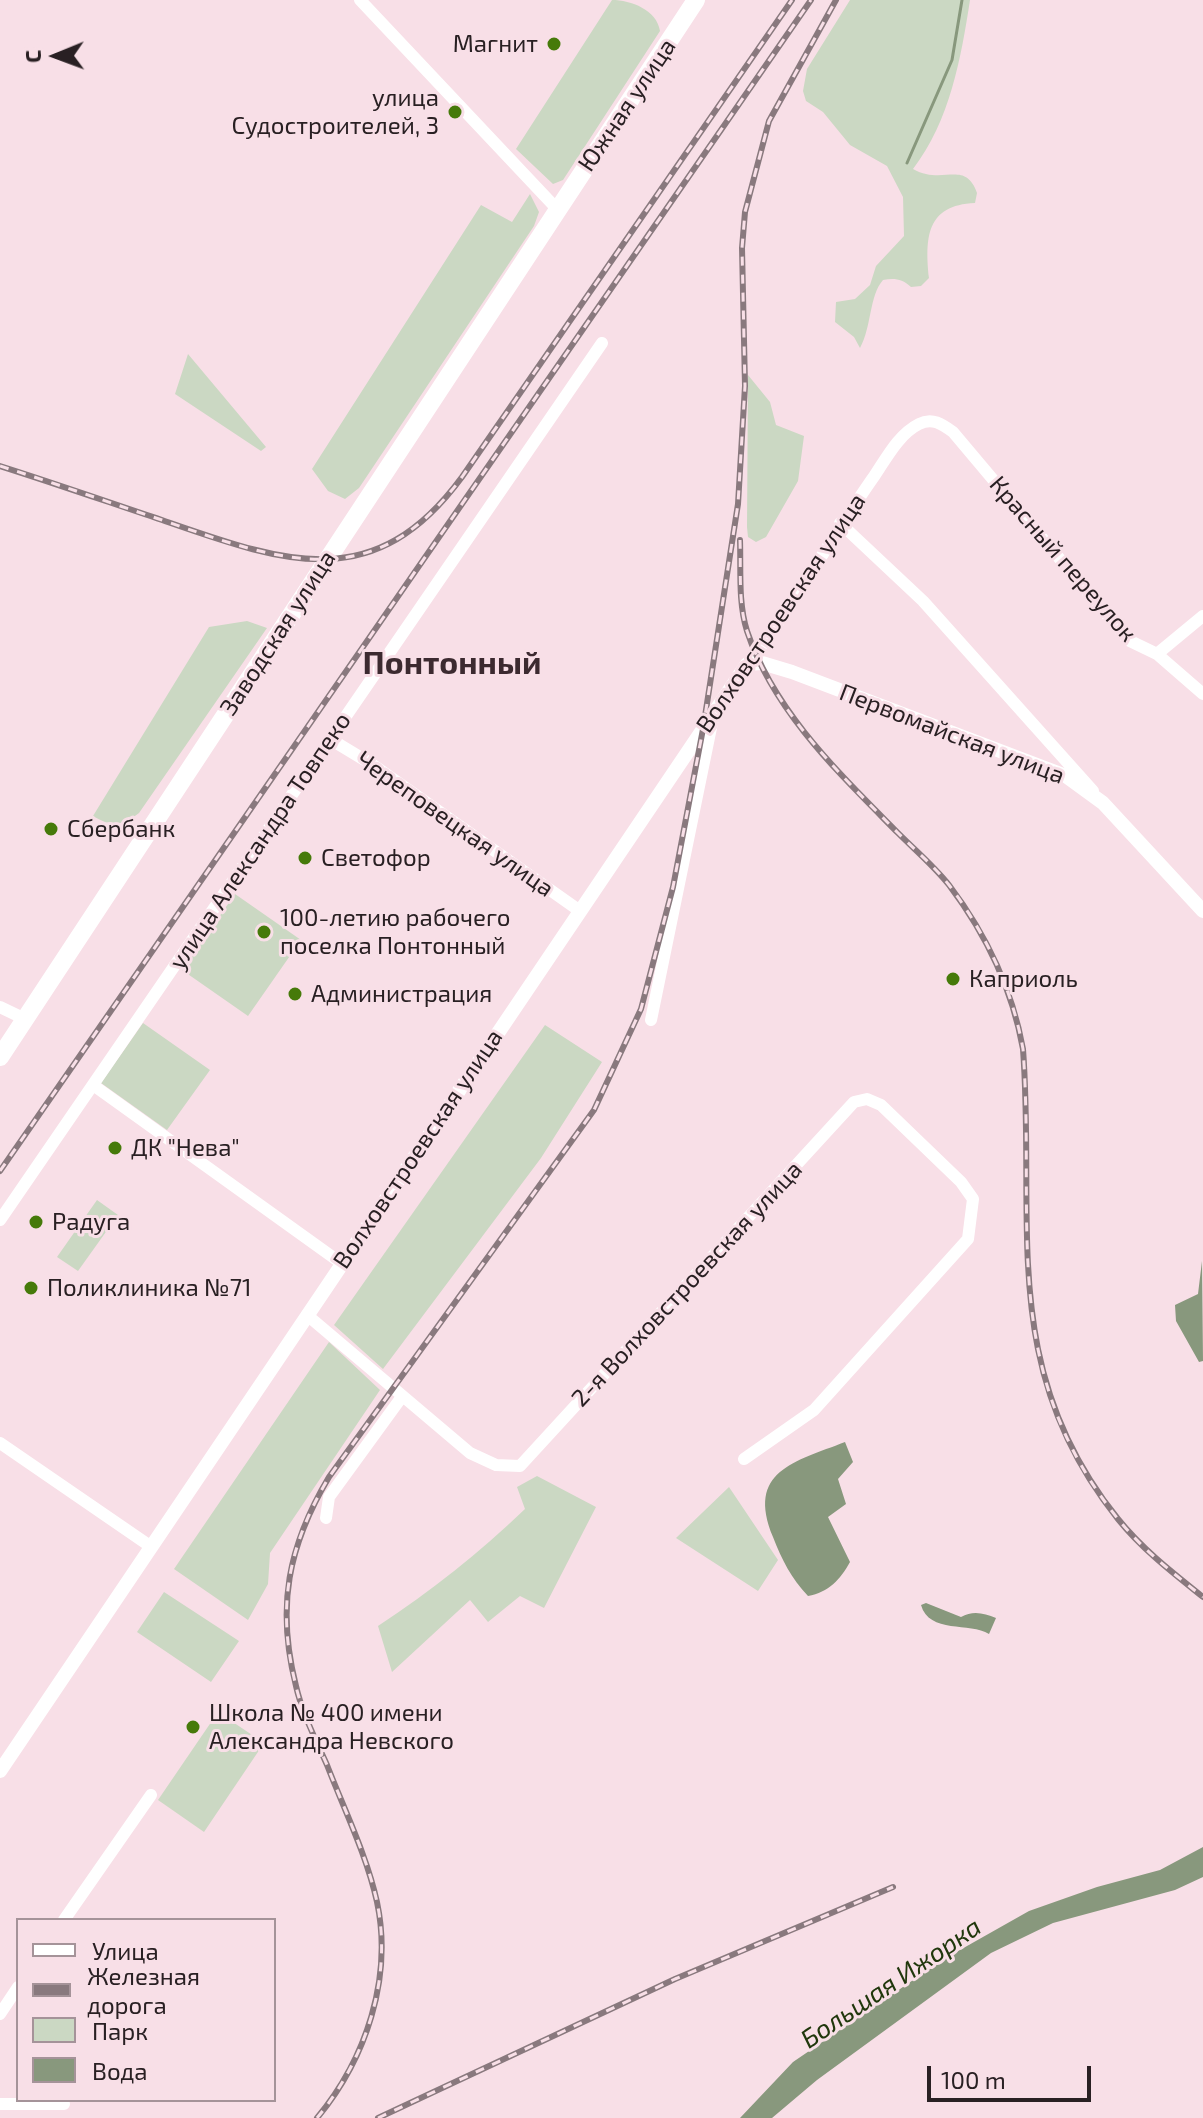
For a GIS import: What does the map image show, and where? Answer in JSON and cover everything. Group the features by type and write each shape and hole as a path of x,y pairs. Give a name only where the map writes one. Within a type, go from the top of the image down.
{"main road":[{"name":"Южная улица","path":"557,209 696,0"},
{"name":"Заводская улица","path":"0,1057 557,209"}],"street":[{"path":"360,0 557,209"},
{"name":"улица Александра Товпеко","path":"0,1220 602,343"},
{"name":"Волховстроевская улица","path":"0,1771 713,714 779,624 840,523 903,435 929,421"},
{"name":"Красный переулок","path":"929,421 936,421 953,432 1128,640 1157,654 1203,694"},
{"path":"840,523 923,601 1103,803"},
{"path":"1157,654 1203,616"},
{"name":"Первомайская улица","path":"747,664 762,663 792,672 1066,776 1103,803 1203,911"},
{"path":"651,1020 713,714"},
{"name":"Череповецкая улица","path":"330,739 373,765 580,911"},
{"path":"0,1007 25,1019"},
{"path":"93,1085 341,1263"},
{"name":"2-я Волховстроевская улица","path":"401,1398 470,1453 496,1465 520,1466 854,1102 867,1099 881,1105 961,1182 973,1199 968,1239 814,1410 744,1459"},
{"path":"307,1315 401,1398 329,1497 326,1518"},
{"path":"0,1443 150,1546"},
{"path":"65,1918 151,1795"},
{"path":"0,2014 16,1990"},
{"path":"0,2104 64,2104"}],"green space":[{"path":"612,0 627,2 649,12 660,31 563,180 553,184 516,149"},
{"path":"850,0 970,0 958,66 945,110 913,169 924,174 966,177 977,193 975,203 947,210 932,226 928,250 929,278 921,286 911,287 898,280 883,280 875,294 860,348 854,337 835,322 836,302 855,299 870,285 876,266 904,236 903,197 887,166 850,145 823,112 806,101 803,91 807,69"},
{"path":"530,194 539,212 534,226 359,488 345,499 328,491 312,469 481,205 512,222"},
{"path":"188,354 266,447 261,451 175,394"},
{"path":"748,375 770,402 776,425 804,436 798,481 766,537 756,542 748,537 747,527"},
{"path":"247,621 267,628 139,813 116,824 93,816 209,627"},
{"path":"235,894 301,940 248,1016 182,970"},
{"path":"143,1023 210,1070 167,1130 101,1083"},
{"path":"545,1025 602,1062 541,1158 383,1369 334,1325"},
{"path":"97,1200 118,1215 78,1271 57,1257"},
{"path":"329,1342 380,1390 270,1553 268,1584 248,1620 174,1569"},
{"path":"537,1476 596,1507 544,1608 520,1596 488,1622 470,1600 392,1672 378,1626 454,1571 525,1509 517,1487"},
{"path":"729,1487 778,1560 758,1591 676,1538"},
{"path":"164,1592 239,1641 211,1682 137,1632"},
{"path":"218,1712 264,1743 204,1832 158,1800"}],"water":[{"path":"1202,1261 1203,1361 1199,1362 1176,1321 1175,1305 1198,1294"},
{"path":"845,1442 853,1462 838,1479 846,1504 828,1517 850,1562 833,1584 822,1592 808,1596 776,1545 766,1515 766,1497 770,1483 780,1472 808,1456"},
{"path":"926,1603 961,1617 978,1613 996,1618 989,1634 941,1624 925,1614 921,1605"},
{"path":"1203,1847 1203,1877 1175,1890 1053,1923 991,1953 817,2080 772,2118 740,2118 793,2062 944,1959 1029,1911 1097,1887 1160,1870"}],"waterway":[{"path":"907,163 952,60 962,0"}],"railway":[{"path":"0,466 206,535 287,556 324,559 360,554 395,540 429,515 462,477 792,0"},
{"path":"0,1171 811,0"},
{"path":"317,2118 334,2095 362,2044 378,1988 381,1931 367,1867 296,1686 287,1630 287,1603 295,1553 329,1477 594,1110 641,1009 673,887 703,729 738,504 745,386 742,248 745,212 769,121 836,0"},
{"path":"740,540 744,620 759,661 774,688 791,715 832,765 949,885 996,962 1012,1005 1023,1049 1030,1293 1038,1350 1054,1406 1080,1463 1118,1519 1148,1551 1203,1597"},
{"path":"378,2118 675,1979 893,1887"}],"place":[{"name":"Магнит","path":"554,44"},
{"name":"улица Судостроителей, 3","path":"455,112"},
{"name":"Сбербанк","path":"51,829"},
{"name":"Светофор","path":"305,858"},
{"name":"100-летию рабочего поселка Понтонный","path":"264,932"},
{"name":"Каприоль","path":"953,979"},
{"name":"Администрация","path":"295,994"},
{"name":"ДК \"Нева\"","path":"115,1148"},
{"name":"Радуга","path":"36,1222"},
{"name":"Поликлиника №71","path":"31,1288"},
{"name":"Школа № 400 имени Александра Невского","path":"193,1727"}],"district":[{"name":"Понтонный","path":"452,663"}],"water label":[{"name":"Большая Ижорка","path":"891,1983"}]}
